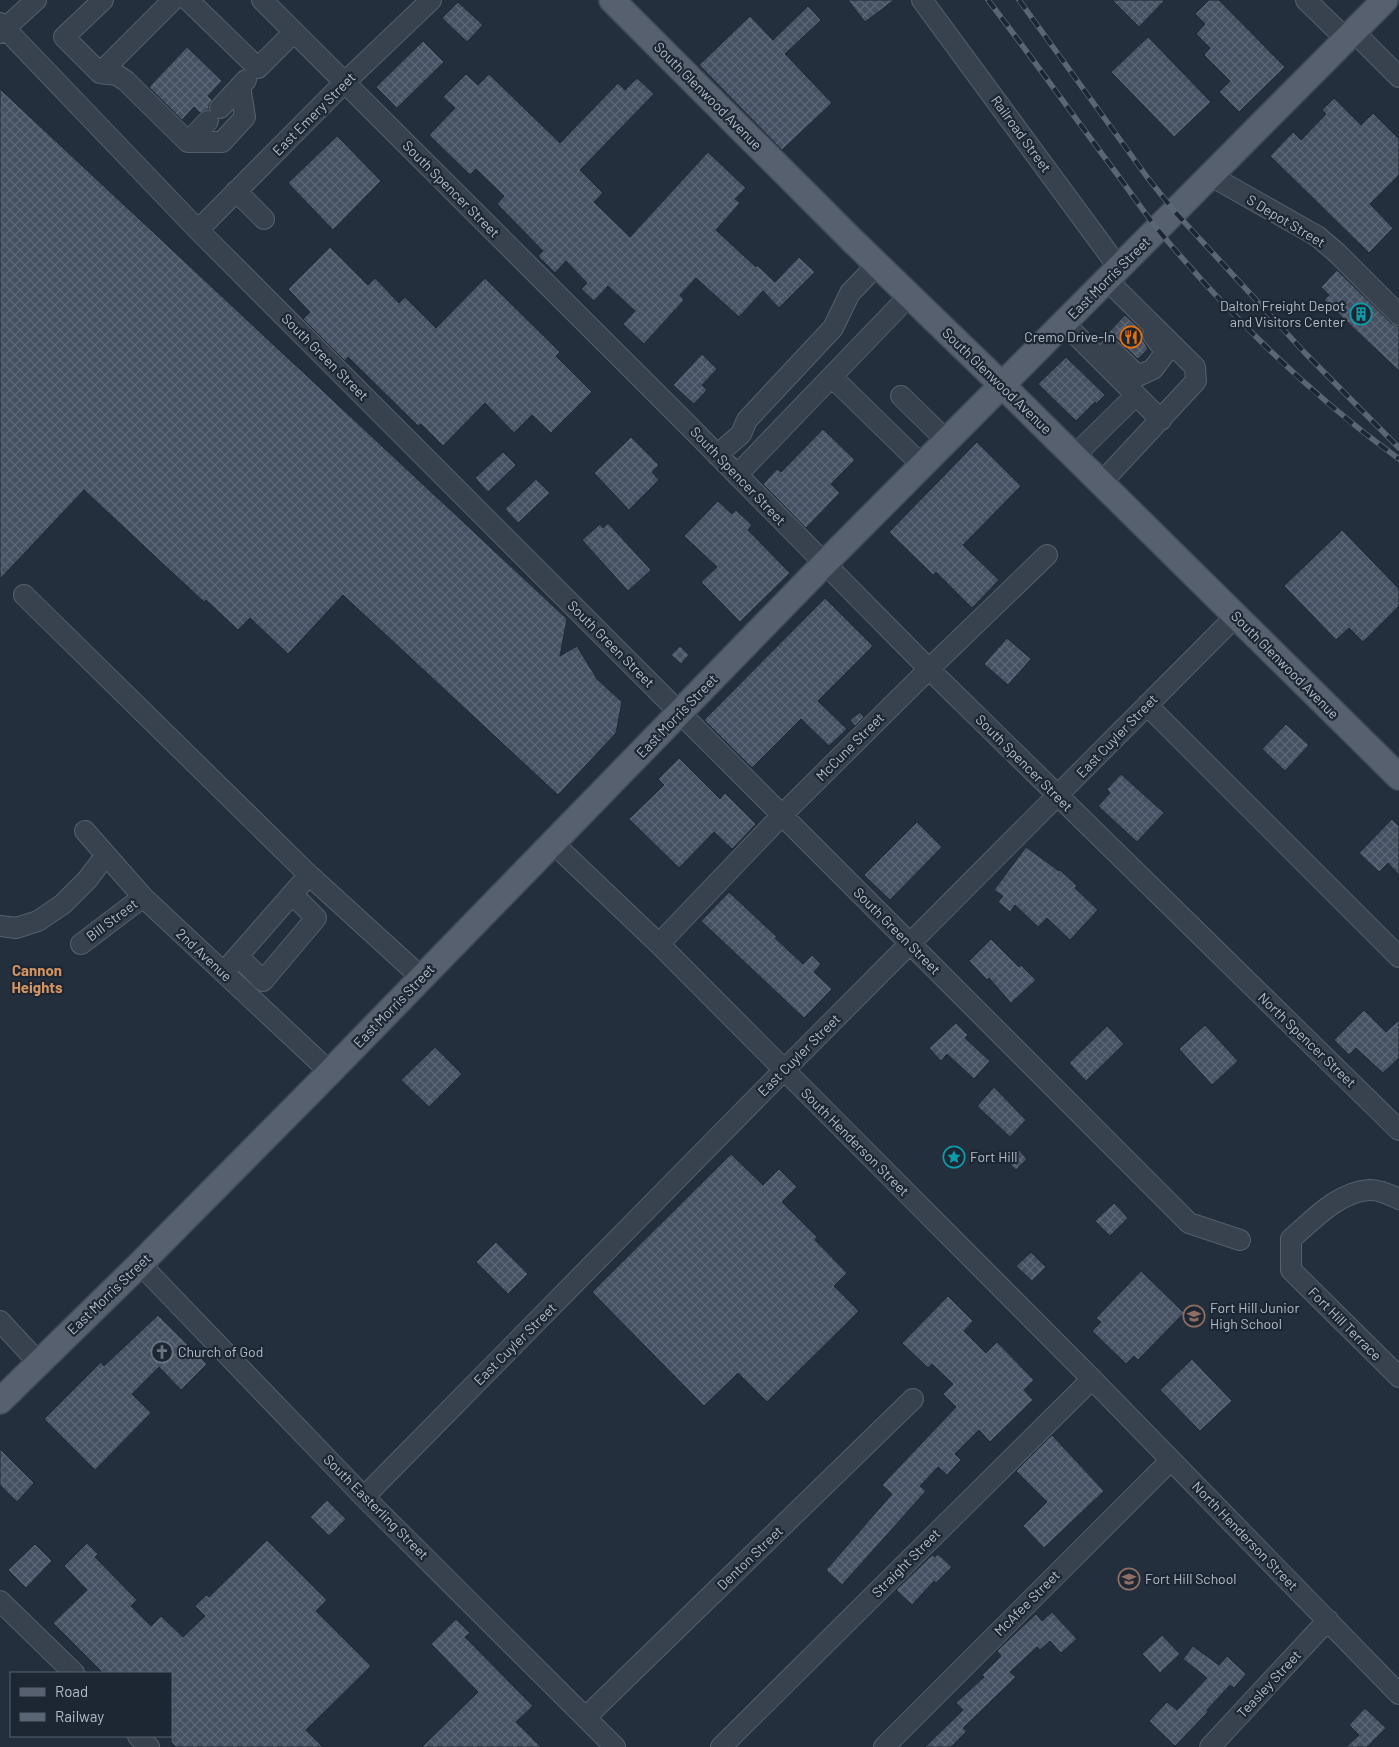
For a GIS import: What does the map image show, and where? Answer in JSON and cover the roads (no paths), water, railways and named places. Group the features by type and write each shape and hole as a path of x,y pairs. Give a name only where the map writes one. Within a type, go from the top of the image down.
{"main road":[{"name":"South Glenwood Avenue","path":"612,0 877,265 1002,385 1236,616 1392,764"},
{"name":"East Morris Street","path":"0,1401 140,1264 330,1072 824,564 1002,385 1073,331 1211,176 1385,0"}],"street":[{"path":"2,28 36,0"},
{"path":"103,0 64,37 100,73 117,75 126,81 188,142 222,142 245,117 240,86"},
{"path":"100,73 173,0"},
{"path":"188,0 258,68"},
{"name":"South Spencer Street","path":"262,0 929,669 1214,950"},
{"name":"East Emery Street","path":"198,230 344,83 431,0"},
{"name":"Railroad Street","path":"922,0 1116,281"},
{"path":"1306,0 1399,76"},
{"name":"South Green Street","path":"2,28 198,230 1189,1222 1240,1240"},
{"path":"188,142 294,32"},
{"name":"S Depot Street","path":"1211,176 1317,236 1337,252 1399,315"},
{"path":"236,192 264,219"},
{"path":"717,455 741,434 746,420 833,328 850,293 877,265"},
{"path":"1073,331 1096,336 1138,376 1153,369 1166,352 1158,340 1123,304 1116,281"},
{"path":"1101,483 1196,381 1195,367 1116,281"},
{"path":"737,475 910,296"},
{"path":"1073,331 1161,420"},
{"path":"832,377 922,466"},
{"path":"1074,456 1136,394"},
{"path":"901,396 947,441"},
{"name":"McCune Street","path":"659,944 782,814 1047,555"},
{"path":"24,595 309,875 421,978"},
{"name":"East Cuyler Street","path":"364,1496 784,1070 1058,797 1236,616"},
{"path":"1147,705 1399,956"},
{"name":"2nd Avenue","path":"85,831 143,897 330,1072"},
{"name":"South Henderson Street","path":"553,843 659,944 1092,1379"},
{"path":"0,926 16,928 38,921 63,904 87,880 106,855"},
{"path":"223,972 309,875"},
{"path":"238,956 263,981 316,918 292,894"},
{"name":"Bill Street","path":"81,944 143,897"},
{"name":"North Spencer Street","path":"1214,950 1399,1130"},
{"name":"Fort Hill Terrace","path":"1399,1199 1371,1189 1349,1194 1328,1208 1291,1240 1291,1270 1399,1378"},
{"name":"South Easterling Street","path":"140,1264 364,1496 615,1747"},
{"path":"0,1321 38,1363"},
{"name":"North Henderson Street","path":"1092,1379 1399,1694"},
{"name":"Straight Street","path":"721,1747 1092,1379"},
{"name":"Denton Street","path":"586,1717 913,1399"},
{"name":"McAfee Street","path":"884,1747 1171,1460"},
{"path":"0,1601 73,1672"},
{"name":"Teasley Street","path":"1210,1747 1328,1620"},
{"path":"139,1737 149,1747"}],"railway":[{"path":"988,0 1147,216 1186,263 1243,324 1302,381 1333,408 1399,459"},
{"path":"1019,0 1147,177 1175,212 1305,353 1399,448"}],"place":[{"name":"Dalton Freight Depot and Visitors Center","path":"1361,314"},
{"name":"Cremo Drive-In","path":"1131,337"},
{"name":"Fort Hill","path":"954,1157"},
{"name":"Fort Hill Junior High School","path":"1194,1316"},
{"name":"Church of God","path":"162,1352"},
{"name":"Fort Hill School","path":"1129,1579"}],"district":[{"name":"Cannon Heights","path":"37,980"}]}
